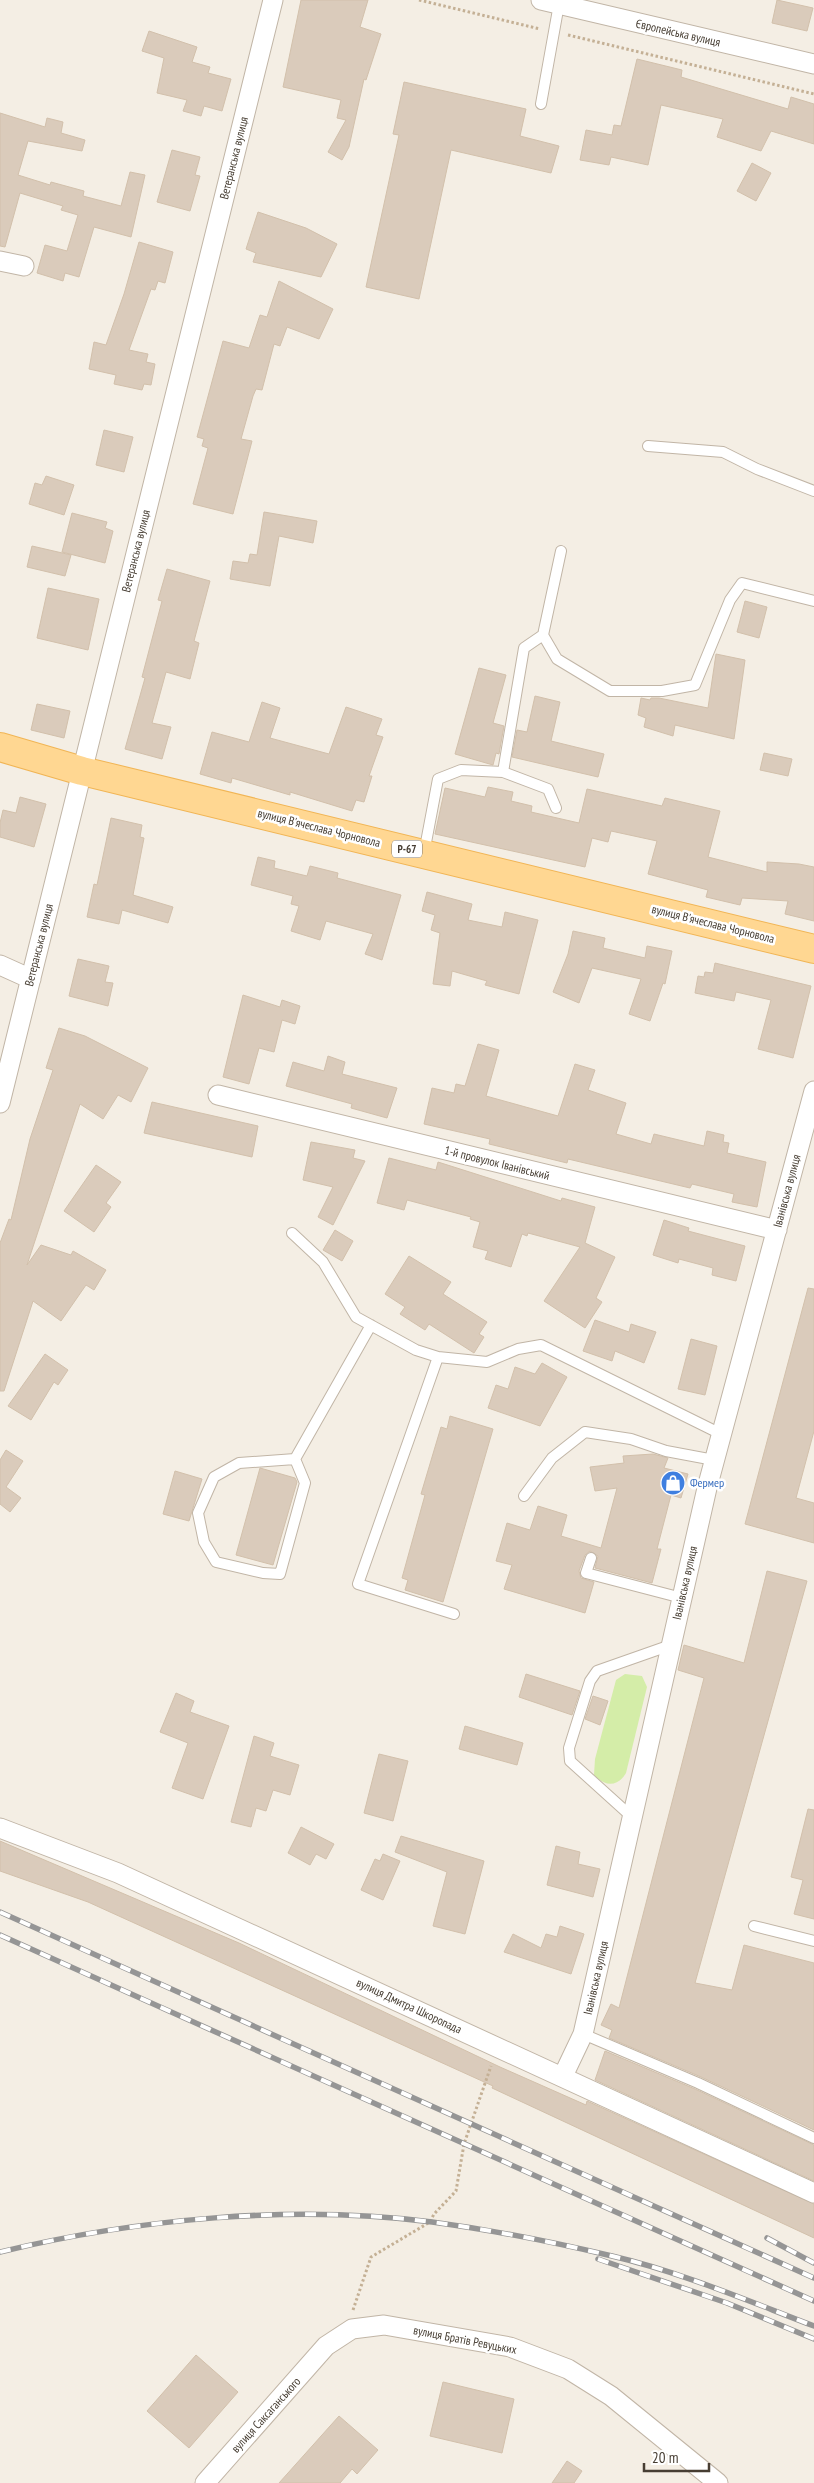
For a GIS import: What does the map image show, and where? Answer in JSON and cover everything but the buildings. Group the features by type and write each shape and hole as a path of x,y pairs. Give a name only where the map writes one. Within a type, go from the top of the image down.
{"main road":[{"name":"вулиця В'ячеслава Чорновола","path":"0,747 82,771 814,949"}],"street":[{"name":"Ветеранська вулиця","path":"0,1103 273,0"},
{"name":"Європейська вулиця","path":"550,2 814,64"},
{"path":"0,260 24,266"},
{"path":"0,964 31,979"},
{"name":"Іванівська вулиця","path":"563,2076 583,2034 714,1460 814,1091"},
{"name":"1-й провулок Іванівський","path":"218,1095 776,1230"},
{"name":"вулиця Дмитра Шкоропада","path":"0,1828 118,1873 498,2046 814,2193"},
{"name":"вулиця Братів Ревуцьких","path":"326,2346 352,2329 384,2325 510,2346 568,2369 611,2396 718,2483"},
{"name":"вулиця Саксаганського","path":"205,2483 326,2346"}],"lane":[{"path":"541,104 554,32 550,2"},
{"path":"648,446 723,452 757,469 814,491"},
{"path":"561,551 543,635 557,659 610,691 662,691 694,685 730,600 742,583 814,601"},
{"path":"503,772 524,648 543,635"},
{"path":"424,853 438,779 461,770 503,772 548,789 556,808"},
{"path":"292,1233 323,1262 356,1316 416,1350 438,1356 487,1362 518,1348 541,1345 721,1434"},
{"path":"295,1460 371,1325"},
{"path":"438,1356 358,1584 454,1614"},
{"path":"524,1496 552,1458 585,1432 631,1439 666,1451 714,1460"},
{"path":"295,1460 305,1483 280,1574 262,1573 216,1562 204,1542 198,1513 214,1477 239,1463 295,1460"},
{"path":"591,1558 586,1573 682,1598"},
{"path":"632,1817 578,1770 570,1761 569,1748 590,1681 597,1671 671,1645"},
{"path":"754,1926 814,1941"},
{"path":"583,2034 698,2083 814,2138"}],"path":[{"path":"419,0 814,94"},
{"path":"352,2329 353,2308 371,2257 430,2222 434,2214 456,2190 464,2144 498,2046"}],"green space":[{"path":"625,1674 642,1676 647,1687 626,1773 619,1781 611,1784 603,1782 594,1775 595,1759 616,1680"}],"railway":[{"path":"0,1912 814,2278"},
{"path":"0,1935 814,2301"},
{"path":"0,2252 52,2240 105,2231 214,2218 325,2214 379,2217 477,2229 545,2241 612,2256 689,2279 814,2326"},
{"path":"767,2238 814,2263"},
{"path":"598,2259 727,2303 814,2339"}],"place":[{"name":"Фермер","path":"673,1483"}]}
